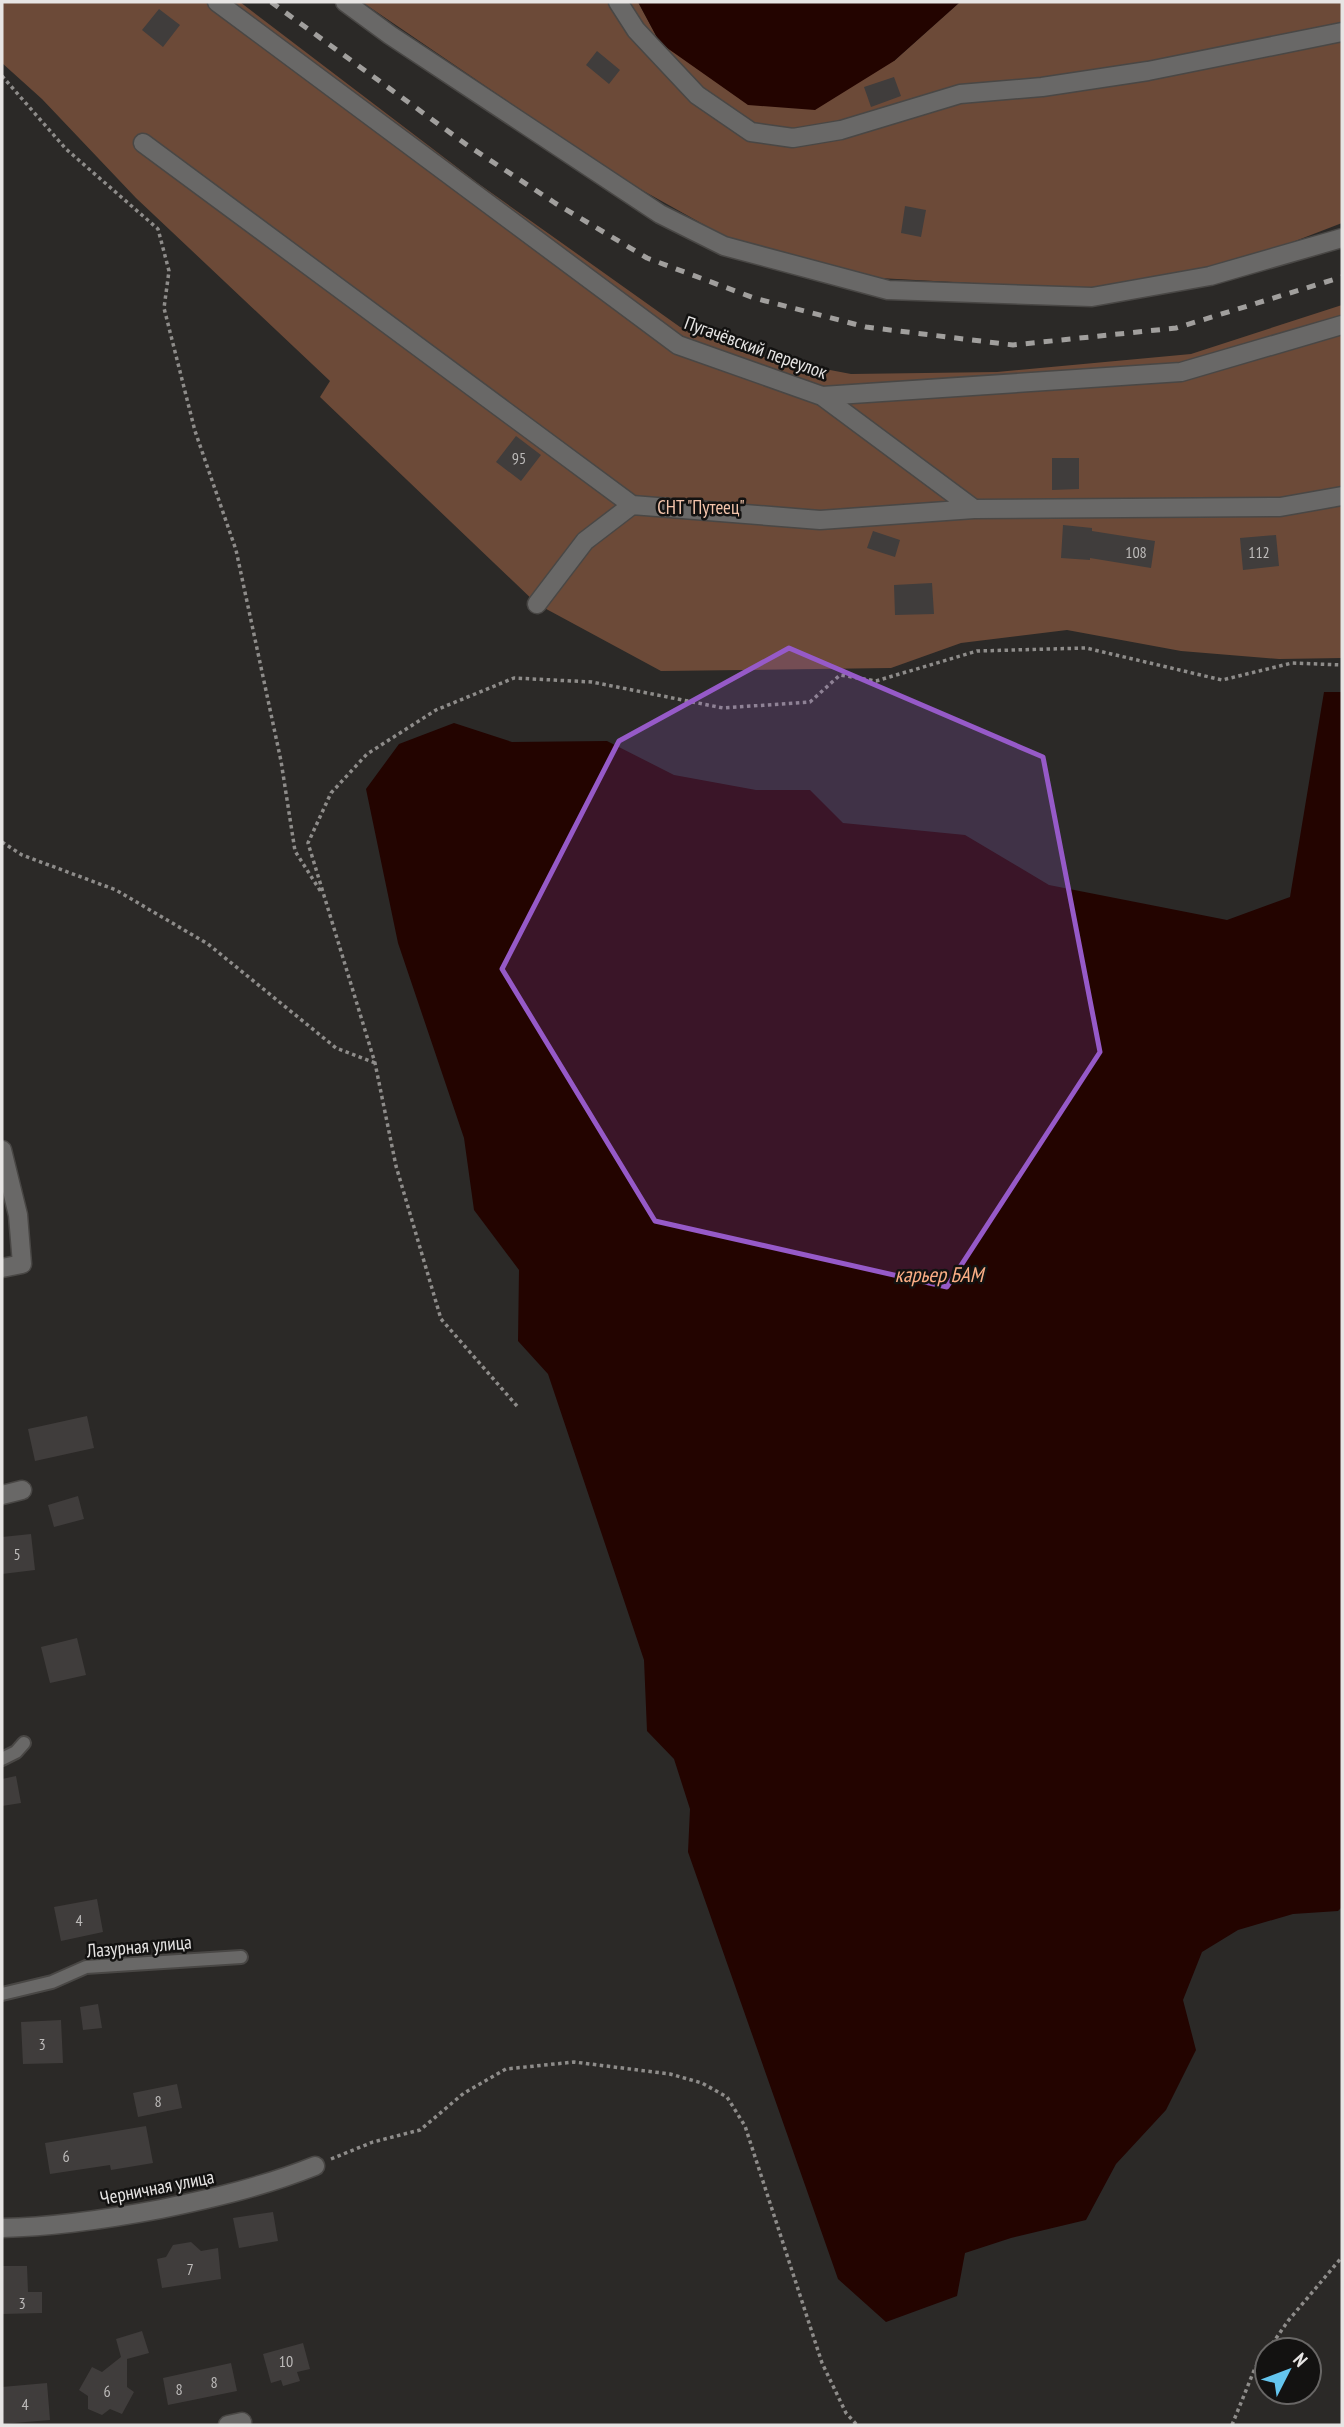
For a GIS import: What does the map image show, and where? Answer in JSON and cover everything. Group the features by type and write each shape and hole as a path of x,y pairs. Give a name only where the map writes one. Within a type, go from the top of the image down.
{"street":[{"name":"Пугачёвский переулок","path":"217,2 678,345 822,396 1181,372 1342,325"},
{"path":"345,2 390,35 660,214 724,246 875,287 888,290 1093,297 1210,276 1342,238"},
{"path":"618,2 636,30 697,95 751,132 793,138 841,130 960,94 1042,87 1148,71 1342,32"},
{"path":"143,143 632,505 820,520 974,509 1280,508 1342,496"},
{"path":"822,396 974,509"},
{"path":"537,604 585,541 632,505"},
{"path":"2,1150 18,1214 22,1264 2,1268"},
{"path":"2,1495 22,1490"},
{"name":"Черничная улица","path":"2,2228 44,2227 122,2216 209,2199 279,2181 315,2166"}],"lane":[{"path":"2,1759 16,1752 24,1743"},
{"name":"Лазурная улица","path":"2,1994 52,1982 86,1967 241,1957"}],"path":[{"path":"2,76 66,149 158,229 169,271 164,308 195,431 236,550 281,761 295,851 324,897"},
{"path":"517,1406 441,1319 396,1166 374,1063 308,843 331,793 367,754 436,709 514,678 592,682 723,708 810,702 840,675 876,681 977,651 1086,648 1222,680 1292,663 1342,665"},
{"path":"2,842 22,855 116,890 208,944 336,1048 374,1063"},
{"path":"315,2166 373,2142 420,2130 464,2093 506,2069 574,2063 670,2074 702,2082 727,2097 745,2126 822,2363 846,2413 857,2425"},
{"path":"1278,2336 1342,2257"},
{"path":"1232,2425 1253,2373"}],"highlighted area":[{"path":"789,648 1043,757 1100,1052 947,1287 655,1221 502,969 619,741"}],"green space":[{"name":"СНТ \"Путеец\"","path":"2,2 240,2 479,184 680,327 767,358 851,374 997,372 1191,354 1342,305 1342,658 1279,659 1181,651 1067,630 961,643 891,668 661,671 537,604 320,397 330,381 136,198 42,99 2,63"},
{"path":"362,2 638,2 660,43 894,61 960,2 1342,2 1342,223 1246,260 1082,289 878,278 726,237 622,179"}],"water":[{"path":"638,2 960,2 894,61 815,110 748,105 660,43"},
{"name":"карьер БАМ","path":"1324,692 1342,692 1342,1907 1338,1911 1293,1914 1238,1930 1202,1952 1183,2000 1196,2050 1166,2110 1116,2164 1086,2220 1011,2238 965,2253 957,2296 886,2322 838,2279 688,1852 690,1809 674,1759 647,1731 644,1660 548,1374 518,1341 519,1270 474,1210 464,1138 398,943 366,789 399,744 454,723 512,742 607,741 674,775 756,790 810,790 843,823 965,835 1049,885 1227,920 1290,897"}],"building":[{"path":"159,9 180,25 163,47 142,30"},
{"path":"597,51 620,70 609,84 586,65"},
{"path":"894,77 901,96 871,107 864,87"},
{"path":"905,206 926,210 921,237 901,233"},
{"path":"516,436 541,455 521,481 496,462"},
{"path":"1052,458 1079,458 1079,489 1052,490"},
{"path":"1063,525 1155,541 1151,568 1090,558 1061,558"},
{"path":"873,531 900,540 895,557 867,548"},
{"path":"1276,535 1279,566 1243,570 1240,538"},
{"path":"932,583 934,614 895,615 894,585"},
{"path":"87,1416 94,1448 35,1461 28,1429"},
{"path":"78,1496 84,1519 54,1527 48,1505"},
{"path":"31,1534 35,1570 2,1574 2,1537"},
{"path":"77,1638 86,1675 50,1683 41,1647"},
{"path":"16,1776 21,1803 2,1806 2,1779"},
{"path":"97,1899 103,1932 61,1941 54,1907"},
{"path":"98,2004 102,2028 83,2030 80,2007"},
{"path":"61,2020 63,2063 23,2064 21,2022"},
{"path":"177,2084 182,2108 138,2117 133,2093"},
{"path":"146,2126 153,2163 111,2170 110,2165 50,2174 45,2143"},
{"path":"273,2212 278,2241 239,2248 233,2218"},
{"path":"191,2242 201,2251 218,2248 221,2279 162,2288 157,2259 166,2257 173,2245"},
{"path":"2,2266 27,2266 28,2292 42,2292 42,2313 2,2314"},
{"path":"142,2331 149,2353 127,2359 127,2387 134,2392 122,2414 110,2409 102,2415 88,2409 88,2396 79,2390 92,2367 102,2372 121,2357 116,2339"},
{"path":"303,2343 310,2369 297,2372 300,2381 283,2386 281,2380 271,2383 263,2354"},
{"path":"231,2363 237,2391 168,2405 163,2378"},
{"path":"47,2383 50,2420 2,2424 2,2387"}],"railway":[{"path":"271,2 467,145 555,203 647,258 754,298 866,327 1013,345 1176,328 1342,277"}]}
